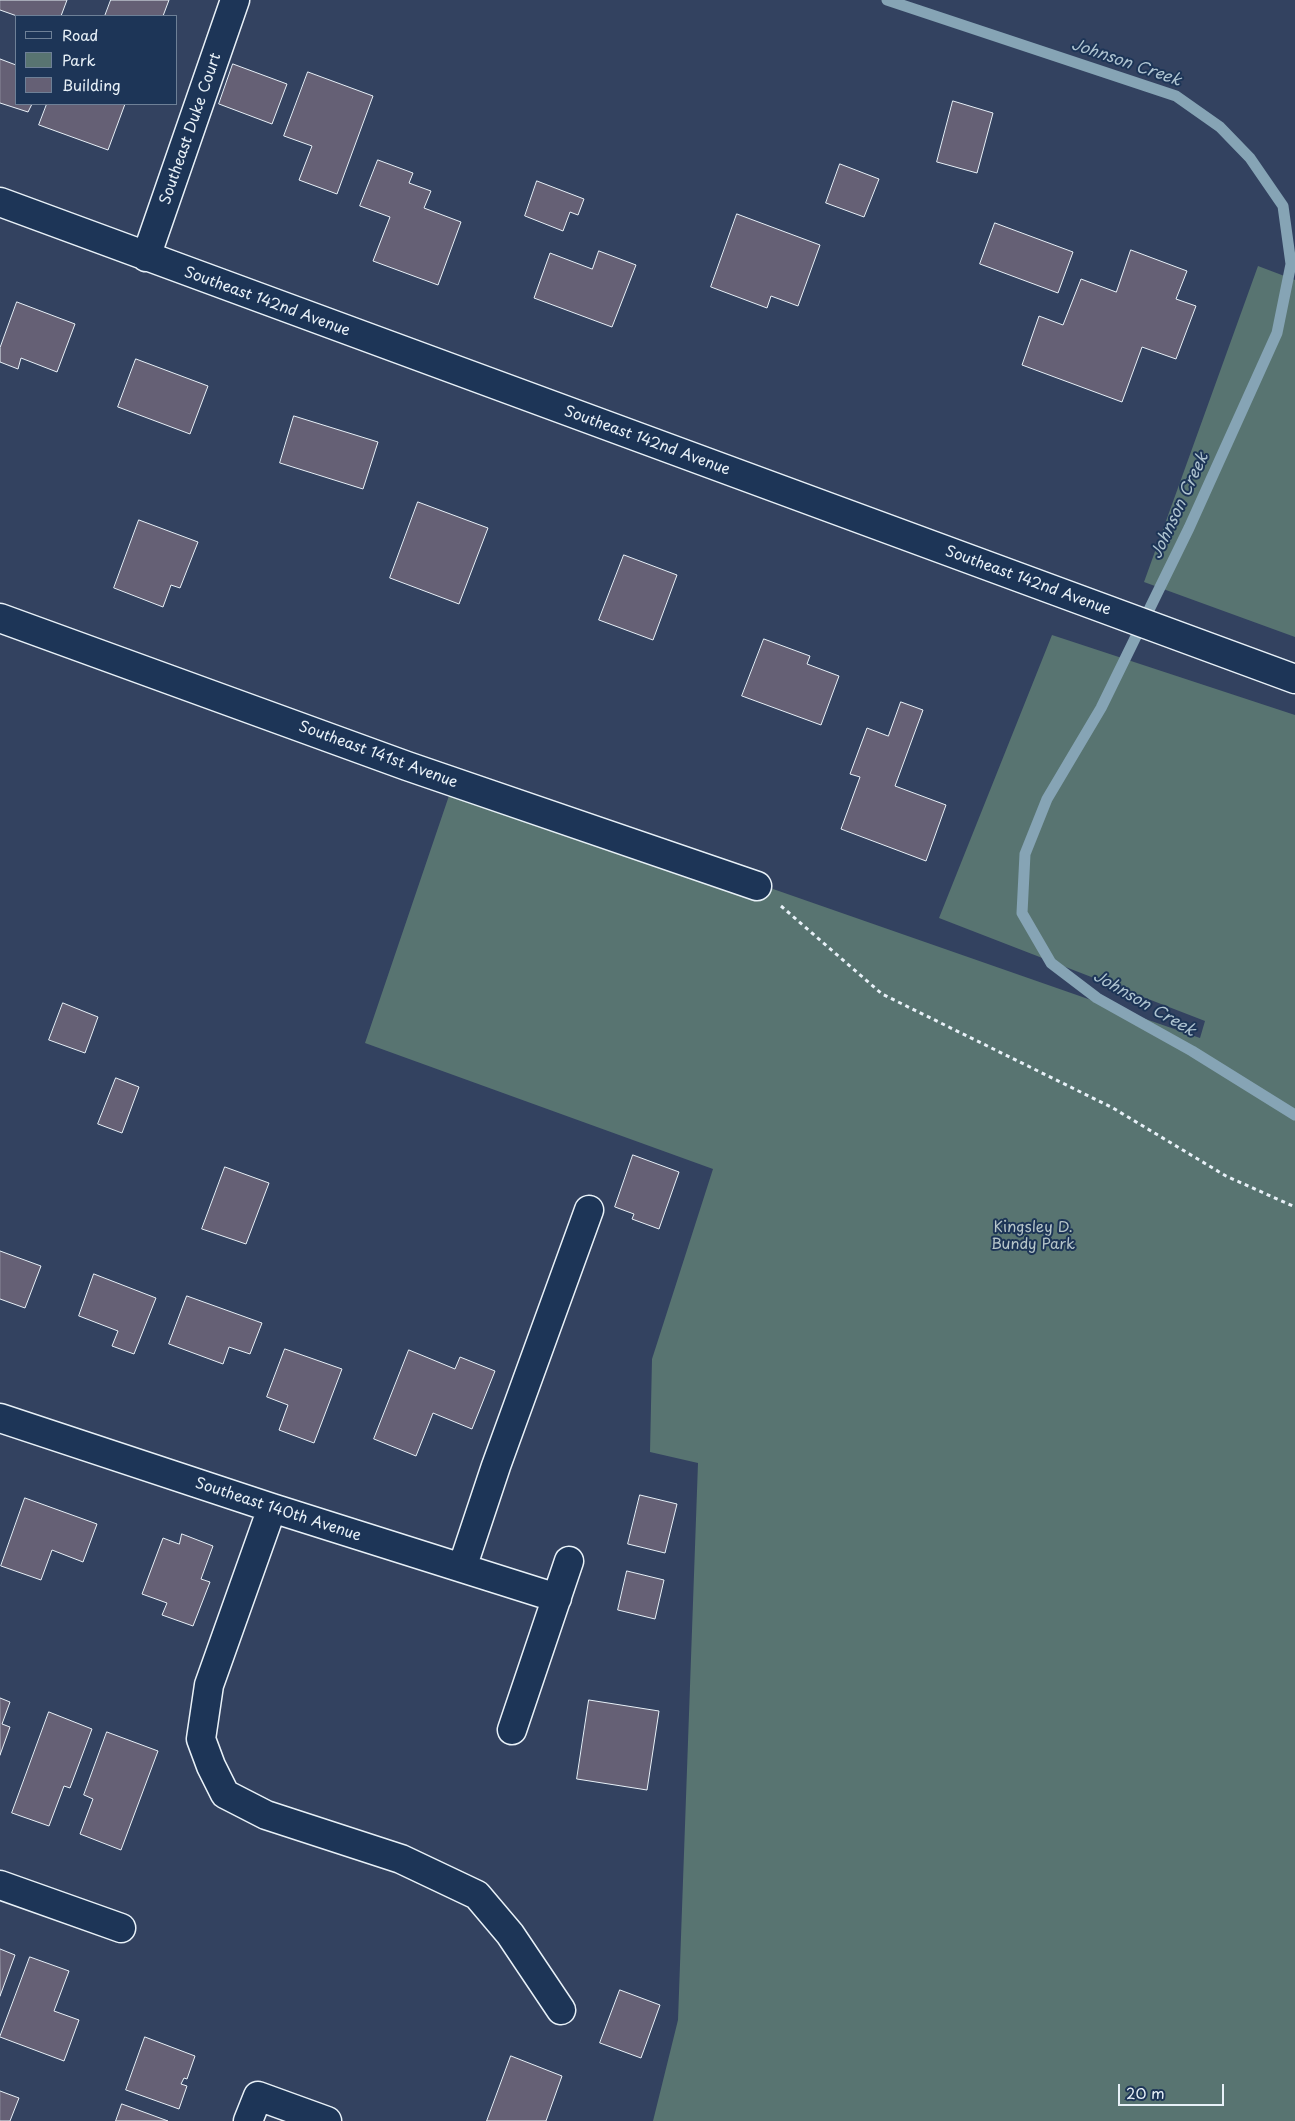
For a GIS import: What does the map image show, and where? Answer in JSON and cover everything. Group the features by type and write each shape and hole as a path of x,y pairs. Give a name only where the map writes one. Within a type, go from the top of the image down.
{"street":[{"name":"Southeast Duke Court","path":"146,257 235,0"},
{"name":"Southeast 142nd Avenue","path":"0,202 1295,679"},
{"name":"Southeast 141st Avenue","path":"0,618 398,762 757,886"},
{"path":"462,1568 496,1466 589,1210"},
{"name":"Southeast 140th Avenue","path":"0,1418 272,1508 557,1598"},
{"path":"272,1508 209,1685 201,1739 211,1766 225,1794 266,1815 401,1859 477,1895 510,1934 561,2010"},
{"path":"512,1730 569,1561"},
{"path":"0,1885 121,1928"},
{"path":"253,2109 327,2121"}],"path":[{"path":"757,886 882,994 1113,1108 1226,1176 1295,1207"}],"green space":[{"path":"1258,266 1295,280 1295,637 1144,582"},
{"name":"Kingsley D. Bundy Park","path":"1052,635 1295,715 1295,2121 653,2121 678,2020 698,1463 650,1452 652,1359 713,1169 365,1043 455,778 1200,1038 1205,1021 939,918"}],"building":[{"path":"0,0 67,0 61,15 15,15 0,10"},
{"path":"111,0 169,0 163,15 105,15"},
{"path":"0,59 15,65 15,105 32,105 28,112 0,103"},
{"path":"233,64 287,84 272,124 219,104"},
{"path":"308,72 373,96 337,194 299,180 312,146 284,136"},
{"path":"953,101 993,113 977,173 937,162"},
{"path":"47,105 125,105 108,150 39,125"},
{"path":"378,160 413,173 409,183 431,191 424,208 461,222 438,285 373,261 390,217 360,206"},
{"path":"840,164 879,179 864,217 826,203"},
{"path":"537,181 584,199 578,215 570,212 563,231 525,216"},
{"path":"737,214 820,245 798,306 771,296 767,308 711,287"},
{"path":"995,223 1073,252 1058,293 980,264"},
{"path":"1131,250 1187,271 1176,299 1196,306 1176,359 1142,347 1122,402 1022,365 1039,316 1063,325 1081,279 1116,292"},
{"path":"599,251 636,265 612,327 534,298 550,253 592,269"},
{"path":"17,302 75,324 57,372 21,358 18,369 0,362 0,348"},
{"path":"136,359 208,386 190,434 118,407"},
{"path":"294,416 378,442 363,489 280,463"},
{"path":"418,502 488,528 459,604 390,578"},
{"path":"139,520 198,542 180,588 171,585 163,607 114,588"},
{"path":"624,555 677,575 653,640 599,620"},
{"path":"764,639 810,656 807,664 839,676 821,725 742,696"},
{"path":"901,702 923,710 895,786 946,805 926,861 841,829 860,777 850,774 867,728 888,736"},
{"path":"63,1003 98,1017 85,1053 49,1040"},
{"path":"116,1078 139,1087 122,1133 98,1124"},
{"path":"633,1155 679,1172 659,1229 632,1219 634,1214 615,1207"},
{"path":"225,1167 269,1183 246,1244 202,1229"},
{"path":"0,1251 41,1266 25,1308 0,1299"},
{"path":"94,1274 156,1298 134,1354 112,1346 118,1331 79,1316"},
{"path":"187,1296 262,1323 250,1354 229,1347 223,1364 169,1344"},
{"path":"285,1349 342,1369 314,1443 279,1430 288,1405 267,1397"},
{"path":"409,1350 455,1369 460,1357 495,1371 472,1429 433,1413 416,1456 374,1439"},
{"path":"640,1495 677,1504 665,1553 628,1544"},
{"path":"25,1498 97,1524 83,1562 52,1550 41,1580 1,1566"},
{"path":"182,1534 213,1546 201,1579 210,1582 193,1626 162,1615 167,1603 142,1594 163,1538 179,1544"},
{"path":"627,1571 664,1580 655,1619 618,1610"},
{"path":"0,1698 10,1702 2,1724 10,1727 0,1755"},
{"path":"589,1700 659,1711 647,1790 577,1779"},
{"path":"49,1712 92,1729 70,1788 64,1786 49,1826 12,1813"},
{"path":"107,1732 158,1751 121,1850 80,1834 93,1799 84,1795"},
{"path":"0,1949 15,1955 0,1996"},
{"path":"30,1957 69,1971 54,2011 79,2020 64,2061 0,2037"},
{"path":"620,1990 660,2005 641,2058 600,2043"},
{"path":"145,2037 195,2056 187,2079 184,2078 181,2084 187,2086 179,2109 126,2090"},
{"path":"511,2056 562,2076 546,2121 487,2121"},
{"path":"0,2091 19,2098 10,2121 0,2121"},
{"path":"122,2104 168,2121 116,2121"}],"waterway":[{"name":"Johnson Creek","path":"887,0 1176,96 1220,127 1250,158 1283,206 1291,264 1277,333 1189,528 1101,708 1047,799 1025,854 1022,913 1051,963 1097,998 1192,1051 1295,1115"}]}
